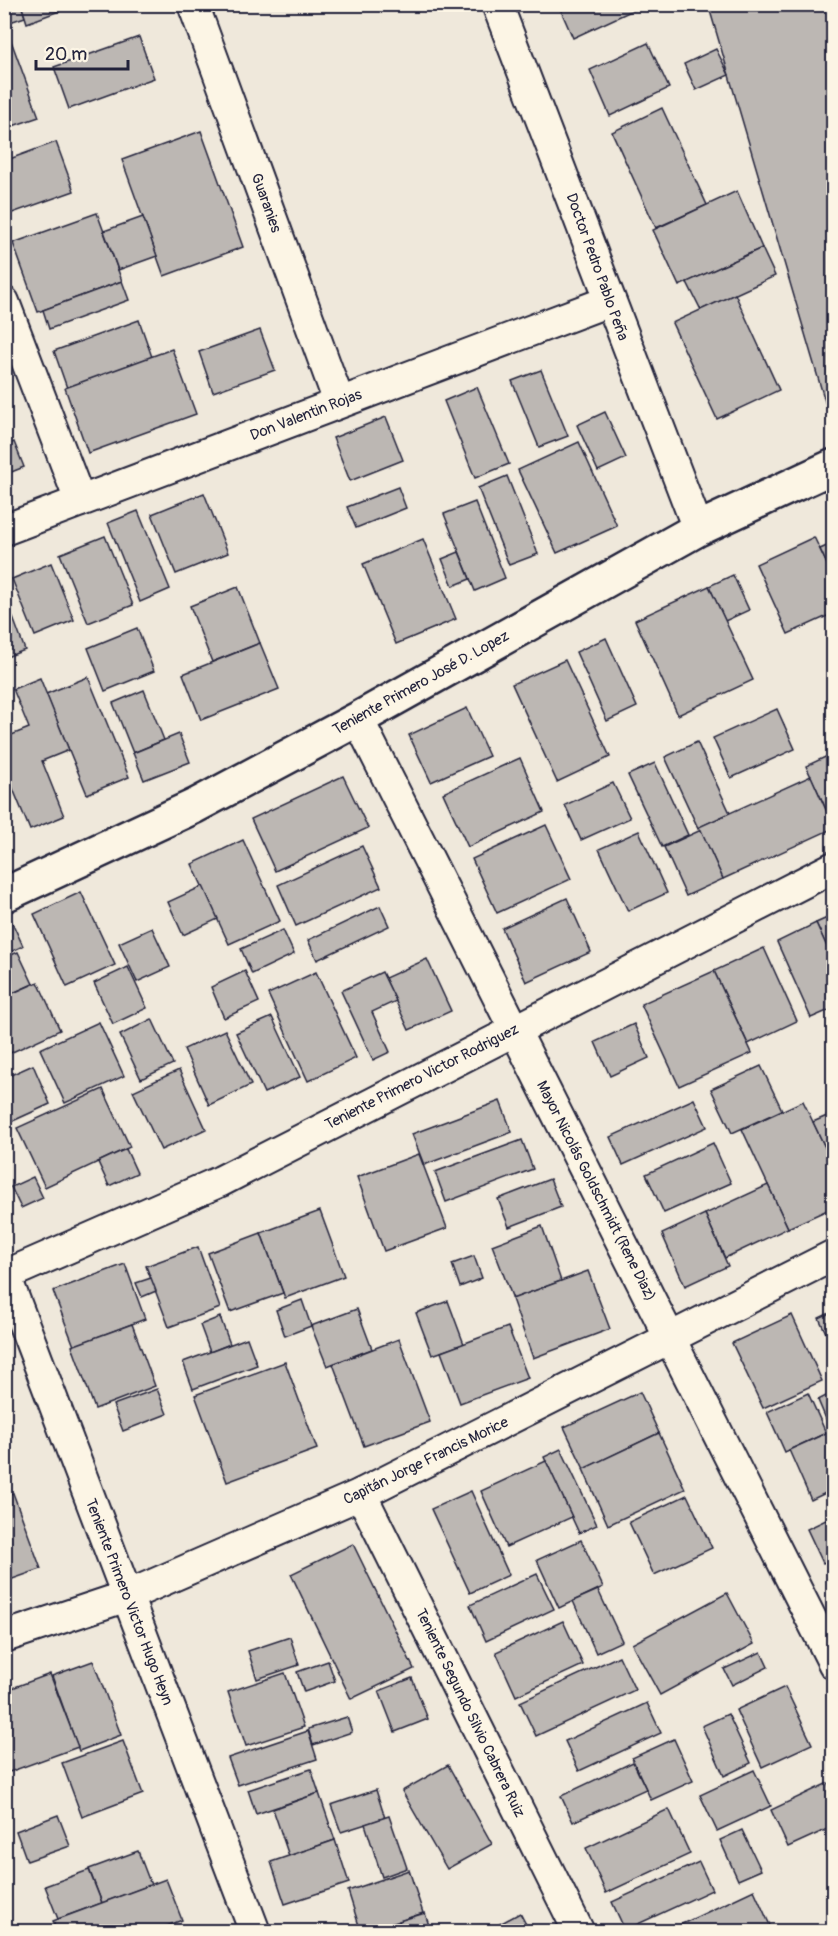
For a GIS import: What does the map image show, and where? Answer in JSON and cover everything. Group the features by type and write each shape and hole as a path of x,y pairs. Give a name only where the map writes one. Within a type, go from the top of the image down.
{"street":[{"name":"Guaranies","path":"193,4 339,402"},
{"name":"Doctor Pedro Pablo Peña","path":"496,4 698,529"},
{"name":"Don Valentin Rojas","path":"4,530 609,301"},
{"path":"4,302 80,501"},
{"name":"Teniente Primero José D. Lopez","path":"4,895 195,806 358,719 698,529 834,466"},
{"name":"Mayor Nicolás Goldschmidt (Rene Diaz)","path":"358,719 832,1655"},
{"name":"Teniente Primero Victor Rodriguez","path":"5,1273 221,1181 834,867"},
{"name":"Capitán Jorge Francis Morice","path":"4,1637 127,1596 361,1494 834,1256"},
{"name":"Teniente Primero Victor Hugo Heyn","path":"5,1273 255,1932"},
{"name":"Teniente Segundo Silvio Cabrera Ruiz","path":"361,1494 579,1932"}],"building":[{"path":"4,4 21,4 25,17 4,24"},
{"path":"21,4 78,4 27,23"},
{"path":"558,4 644,4 644,5 573,38"},
{"path":"708,4 834,4 834,404 826,405"},
{"path":"139,37 154,78 69,109 54,67"},
{"path":"10,38 39,117 4,129 4,40"},
{"path":"648,43 669,88 610,116 590,70"},
{"path":"716,49 729,75 696,90 684,64"},
{"path":"662,108 707,205 656,228 612,132"},
{"path":"201,131 243,247 164,276 122,160"},
{"path":"56,142 74,191 4,216 4,161"},
{"path":"737,191 762,248 679,286 653,230"},
{"path":"97,213 122,281 38,312 13,243"},
{"path":"143,217 157,256 118,270 104,231"},
{"path":"762,248 775,276 701,310 687,282"},
{"path":"122,281 129,300 49,329 43,310"},
{"path":"735,294 779,390 717,419 672,323"},
{"path":"139,320 152,357 67,388 54,351"},
{"path":"260,330 275,370 213,392 199,352"},
{"path":"172,349 196,414 88,453 65,388"},
{"path":"541,370 568,436 539,447 512,381"},
{"path":"477,387 509,464 475,478 444,401"},
{"path":"605,412 626,458 598,471 577,425"},
{"path":"386,417 403,460 350,481 333,438"},
{"path":"14,442 24,467 4,475 4,446"},
{"path":"579,442 617,526 557,553 518,470"},
{"path":"507,476 538,554 509,565 478,488"},
{"path":"398,487 406,508 356,528 347,507"},
{"path":"204,493 228,553 176,574 152,514"},
{"path":"475,502 505,578 475,591 444,514"},
{"path":"138,511 170,589 140,602 108,523"},
{"path":"105,536 133,605 88,623 60,554"},
{"path":"814,537 834,579 834,613 788,634 756,564"},
{"path":"423,539 456,619 396,644 363,564"},
{"path":"834,543 834,579 820,549"},
{"path":"459,552 470,579 453,586 442,559"},
{"path":"51,563 74,620 35,636 12,579"},
{"path":"733,575 749,610 725,621 709,586"},
{"path":"709,586 753,680 678,715 635,620"},
{"path":"238,587 260,643 212,662 190,606"},
{"path":"4,597 12,615 4,618"},
{"path":"12,615 25,650 4,658 4,618"},
{"path":"137,628 154,671 105,691 88,648"},
{"path":"606,638 637,707 607,721 576,652"},
{"path":"260,643 279,689 201,720 183,674"},
{"path":"565,660 610,757 557,782 512,684"},
{"path":"88,677 129,777 87,794 46,694"},
{"path":"40,678 69,750 42,761 64,816 30,830 4,767 4,738 29,728 13,689"},
{"path":"144,690 164,740 133,753 113,703"},
{"path":"467,708 489,756 431,782 409,735"},
{"path":"777,709 795,749 731,778 713,738"},
{"path":"179,734 190,762 144,780 133,753"},
{"path":"697,742 730,813 698,828 665,757"},
{"path":"834,753 834,826 806,766"},
{"path":"520,758 544,812 468,847 443,793"},
{"path":"655,763 688,835 662,847 628,775"},
{"path":"343,776 368,828 275,871 251,819"},
{"path":"811,776 834,828 723,879 699,827"},
{"path":"613,783 630,818 581,840 565,805"},
{"path":"546,825 571,879 497,913 472,859"},
{"path":"701,830 723,879 686,896 664,847"},
{"path":"639,831 667,893 628,911 599,849"},
{"path":"243,840 280,921 229,944 192,864"},
{"path":"362,846 381,887 296,926 278,885"},
{"path":"203,886 218,919 183,935 168,902"},
{"path":"81,892 115,965 67,987 34,914"},
{"path":"567,898 591,952 526,982 502,928"},
{"path":"380,906 389,926 317,960 308,940"},
{"path":"834,915 834,962 816,923"},
{"path":"11,920 23,946 4,955 4,923"},
{"path":"816,923 834,962 834,1008 811,1018 777,942"},
{"path":"152,928 170,967 137,982 119,943"},
{"path":"283,930 294,954 252,974 241,949"},
{"path":"764,948 797,1021 748,1044 714,971"},
{"path":"18,952 33,984 4,997 4,958"},
{"path":"427,959 451,1011 409,1030 385,978"},
{"path":"128,967 147,1008 113,1024 94,983"},
{"path":"245,971 259,1002 224,1018 211,987"},
{"path":"714,971 752,1053 679,1086 641,1004"},
{"path":"316,972 356,1058 308,1081 268,994"},
{"path":"382,972 396,1001 372,1012 390,1052 373,1060 341,991"},
{"path":"38,982 60,1030 6,1055 4,1051 4,997"},
{"path":"272,1017 300,1077 264,1093 236,1033"},
{"path":"152,1019 173,1064 141,1079 120,1035"},
{"path":"99,1022 124,1076 65,1103 40,1049"},
{"path":"634,1024 649,1058 610,1076 595,1042"},
{"path":"225,1030 251,1085 209,1105 184,1049"},
{"path":"33,1065 50,1104 4,1125 4,1078"},
{"path":"761,1066 782,1110 732,1133 711,1089"},
{"path":"179,1070 206,1129 161,1150 133,1091"},
{"path":"103,1089 130,1147 45,1187 17,1128"},
{"path":"694,1099 707,1127 623,1165 610,1137"},
{"path":"500,1101 512,1132 424,1165 412,1134"},
{"path":"803,1101 834,1166 834,1207 788,1228 742,1129"},
{"path":"834,1113 834,1166 813,1122"},
{"path":"522,1140 533,1169 446,1202 435,1172"},
{"path":"713,1143 731,1183 664,1213 646,1174"},
{"path":"126,1149 137,1173 109,1186 98,1162"},
{"path":"419,1154 447,1228 384,1251 357,1177"},
{"path":"33,1177 43,1198 21,1208 11,1187"},
{"path":"550,1179 561,1207 509,1227 498,1199"},
{"path":"768,1185 788,1228 725,1258 705,1214"},
{"path":"320,1211 344,1276 285,1298 261,1233"},
{"path":"705,1214 728,1266 685,1286 662,1234"},
{"path":"542,1226 561,1281 513,1299 492,1245"},
{"path":"261,1233 283,1293 230,1312 208,1253"},
{"path":"198,1247 220,1308 169,1327 146,1266"},
{"path":"474,1256 482,1278 460,1287 452,1264"},
{"path":"125,1264 145,1319 74,1346 53,1291"},
{"path":"588,1271 610,1329 533,1358 512,1299"},
{"path":"151,1278 156,1291 142,1297 136,1283"},
{"path":"302,1300 311,1326 285,1336 276,1310"},
{"path":"448,1301 464,1344 432,1355 416,1313"},
{"path":"357,1309 372,1349 327,1366 311,1326"},
{"path":"834,1311 834,1350 819,1318"},
{"path":"792,1315 822,1381 763,1408 732,1343"},
{"path":"220,1317 230,1344 210,1352 200,1325"},
{"path":"132,1324 155,1386 95,1409 72,1346"},
{"path":"508,1327 528,1378 460,1403 441,1352"},
{"path":"247,1338 257,1365 193,1389 183,1362"},
{"path":"399,1339 430,1422 364,1446 333,1364"},
{"path":"285,1362 317,1449 227,1482 195,1395"},
{"path":"157,1389 167,1414 123,1431 113,1405"},
{"path":"640,1392 659,1433 584,1469 564,1427"},
{"path":"834,1392 834,1415 826,1419 818,1400"},
{"path":"808,1393 826,1433 785,1452 767,1412"},
{"path":"833,1430 834,1489 811,1500 789,1450"},
{"path":"4,1432 13,1456 4,1459"},
{"path":"659,1433 685,1489 608,1525 583,1469"},
{"path":"561,1449 597,1525 579,1533 544,1457"},
{"path":"546,1461 572,1517 506,1547 481,1491"},
{"path":"471,1491 509,1575 470,1593 431,1509"},
{"path":"13,1493 41,1569 4,1582 4,1496"},
{"path":"687,1495 712,1548 654,1575 629,1522"},
{"path":"828,1519 834,1530 834,1558 823,1563 807,1529"},
{"path":"581,1540 603,1587 559,1608 537,1560"},
{"path":"353,1544 414,1669 351,1699 291,1574"},
{"path":"537,1574 554,1609 486,1641 470,1605"},
{"path":"598,1590 622,1641 596,1653 573,1601"},
{"path":"727,1593 754,1644 660,1695 632,1644"},
{"path":"563,1621 583,1665 516,1696 496,1652"},
{"path":"290,1637 299,1665 257,1679 248,1651"},
{"path":"761,1652 768,1667 732,1685 724,1669"},
{"path":"619,1656 635,1690 536,1736 520,1702"},
{"path":"93,1661 121,1735 79,1751 52,1676"},
{"path":"328,1661 335,1681 304,1692 297,1672"},
{"path":"285,1673 304,1727 246,1746 228,1692"},
{"path":"50,1674 78,1747 4,1774 4,1691"},
{"path":"412,1678 428,1719 395,1732 379,1691"},
{"path":"785,1687 812,1744 762,1767 736,1710"},
{"path":"647,1703 661,1733 579,1771 565,1741"},
{"path":"728,1714 751,1763 724,1776 702,1726"},
{"path":"347,1717 352,1732 313,1745 308,1729"},
{"path":"308,1731 317,1759 238,1785 228,1758"},
{"path":"674,1739 693,1781 651,1800 632,1758"},
{"path":"123,1741 143,1794 82,1817 62,1763"},
{"path":"633,1762 646,1789 573,1822 561,1796"},
{"path":"448,1765 492,1844 447,1869 402,1791"},
{"path":"311,1769 319,1793 256,1814 248,1790"},
{"path":"754,1770 771,1806 717,1831 700,1795"},
{"path":"828,1783 834,1796 834,1826 788,1847 771,1810"},
{"path":"376,1790 385,1818 341,1832 331,1805"},
{"path":"319,1793 335,1840 289,1856 273,1809"},
{"path":"669,1809 690,1854 606,1893 586,1848"},
{"path":"58,1815 70,1846 27,1861 16,1831"},
{"path":"389,1816 407,1868 382,1877 365,1824"},
{"path":"742,1830 761,1870 738,1880 720,1840"},
{"path":"335,1840 349,1883 285,1904 271,1862"},
{"path":"138,1851 151,1885 102,1903 89,1869"},
{"path":"699,1862 712,1890 625,1930 612,1902"},
{"path":"89,1870 102,1903 58,1919 45,1886"},
{"path":"409,1870 423,1913 368,1932 361,1932 348,1891"},
{"path":"166,1879 182,1920 152,1932 57,1932 53,1921"},
{"path":"754,1890 773,1932 665,1932"},
{"path":"425,1913 431,1932 403,1932 399,1921"},
{"path":"520,1913 530,1932 485,1932"}]}
